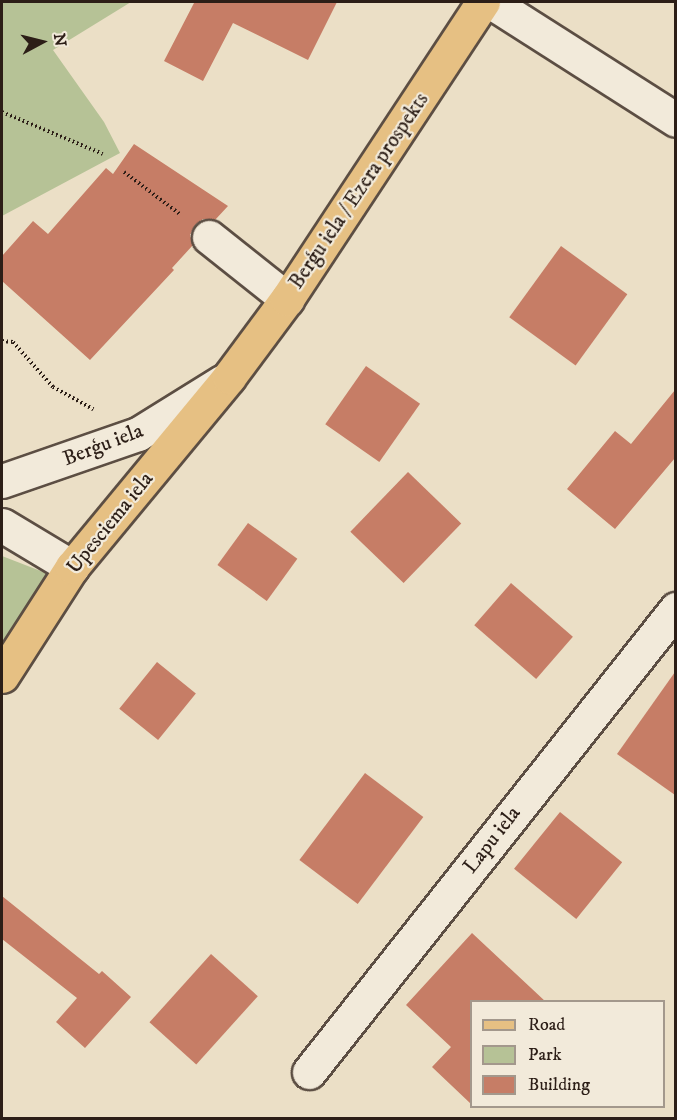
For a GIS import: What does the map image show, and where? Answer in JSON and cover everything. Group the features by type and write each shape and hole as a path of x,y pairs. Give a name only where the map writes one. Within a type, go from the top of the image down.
{"main road":[{"name":"Berģu iela / Ezera prospekts","path":"229,377 287,299 483,2"},
{"name":"Upesciema iela","path":"2,676 72,567 229,377"}],"street":[{"path":"491,2 675,120"},
{"path":"209,237 287,299"},
{"name":"Berģu iela","path":"2,481 138,434 229,377"},
{"path":"2,525 72,567"},
{"name":"Lapu iela","path":"309,1072 675,609"}],"path":[{"path":"2,112 103,154"},
{"path":"124,172 209,237"},
{"path":"2,340 13,342 53,387 138,434"}],"green space":[{"path":"2,2 131,2 53,50 104,122 120,153 2,216"},
{"path":"2,556 51,575 2,650"}],"building":[{"path":"191,2 337,2 308,60 233,23 203,81 164,61 194,3"},
{"path":"134,144 228,206 215,220 203,219 195,225 190,235 193,245 172,268 174,270 90,360 2,281 2,256 33,221 48,234 106,168 113,174"},
{"path":"561,246 627,294 576,365 509,317"},
{"path":"366,366 420,404 379,462 325,424"},
{"path":"675,390 675,458 615,529 567,489 615,431 631,444"},
{"path":"408,472 461,523 404,583 350,532"},
{"path":"248,523 297,559 267,601 217,565"},
{"path":"511,583 573,637 536,679 474,625"},
{"path":"157,662 196,693 158,740 119,709"},
{"path":"675,672 675,795 617,754"},
{"path":"365,773 423,817 358,904 299,860"},
{"path":"560,812 622,862 576,919 514,869"},
{"path":"2,896 99,974 102,971 131,997 85,1048 56,1022 77,998 2,939"},
{"path":"472,933 544,1000 470,1000 470,1103 432,1067 451,1047 406,1005"},
{"path":"211,954 258,996 196,1065 149,1022"}]}
